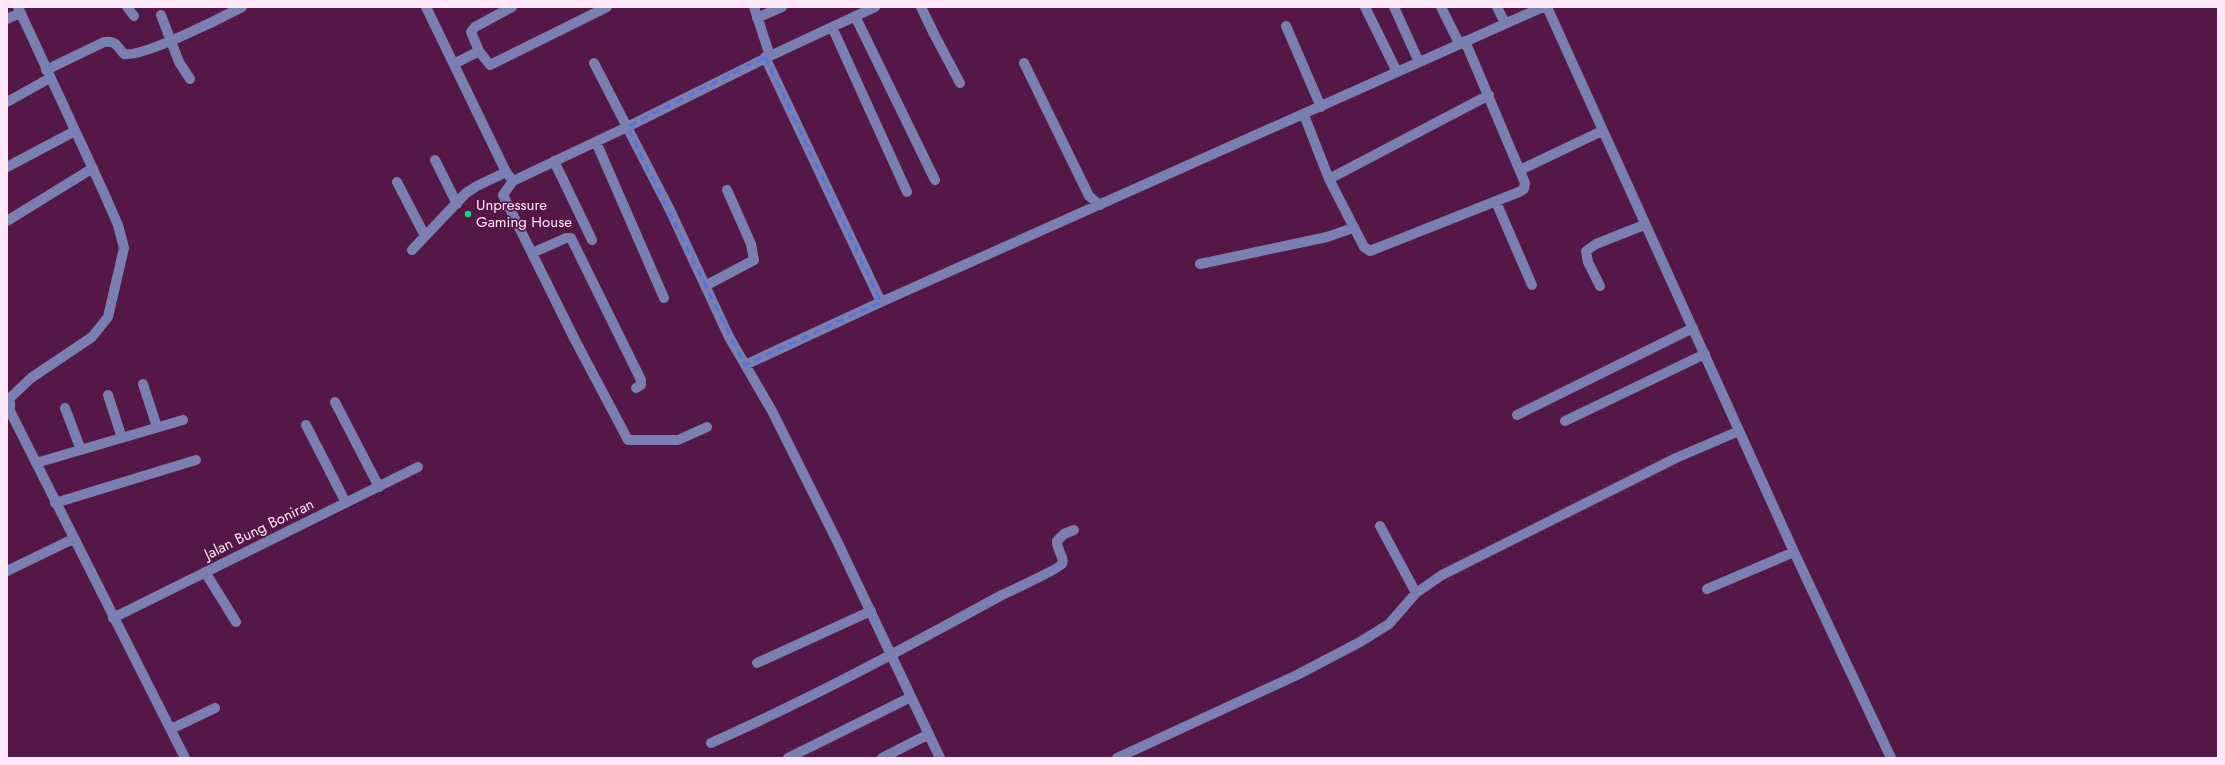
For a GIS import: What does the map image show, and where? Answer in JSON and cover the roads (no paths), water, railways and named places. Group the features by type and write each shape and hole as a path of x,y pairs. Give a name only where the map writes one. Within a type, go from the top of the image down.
{"street":[{"path":"127,7 134,16"},
{"path":"7,102 48,74 104,42 113,42 119,46 124,54 128,55 171,41 242,7"},
{"path":"426,7 506,172 514,181"},
{"path":"512,7 471,30 470,32 479,51 488,63 492,64 607,7"},
{"path":"754,7 768,56 881,302"},
{"path":"757,18 782,7"},
{"path":"707,427 678,440 628,440 575,340 503,195 514,181 628,127 768,56 875,7"},
{"path":"921,7 960,83"},
{"path":"1365,7 1397,72"},
{"path":"1394,7 1419,62"},
{"path":"1304,115 1329,179 1353,228 1364,247 1372,250 1496,202 1524,189 1525,183 1489,96 1462,42 1441,7"},
{"path":"1497,7 1505,23"},
{"path":"745,365 881,302 1304,115 1462,42 1543,7"},
{"path":"1547,7 1644,225 1705,354 1794,552 1891,758"},
{"path":"7,19 19,10 93,168 118,225 124,248 119,278 108,317 92,337 31,378 10,398 10,411 73,539 185,758"},
{"path":"162,15 179,62 190,79"},
{"path":"855,16 935,180"},
{"path":"1286,26 1321,107"},
{"path":"832,27 907,192"},
{"path":"454,64 479,51"},
{"path":"594,63 628,127 729,337 792,450 892,655 940,758"},
{"path":"1024,63 1089,196 1100,205"},
{"path":"1329,179 1489,96"},
{"path":"7,167 75,131"},
{"path":"1520,170 1602,131"},
{"path":"596,142 664,298"},
{"path":"435,160 457,204"},
{"path":"554,161 592,240"},
{"path":"7,221 93,168"},
{"path":"412,250 473,188 506,172"},
{"path":"397,182 425,236"},
{"path":"705,286 754,260 751,244 728,190"},
{"path":"1496,202 1532,285"},
{"path":"1600,286 1588,262 1586,251 1596,244 1644,225"},
{"path":"1200,264 1327,237 1353,228"},
{"path":"532,253 566,238 571,238 641,380 641,385 636,388"},
{"path":"1517,415 1693,328"},
{"path":"1565,421 1705,354"},
{"path":"143,384 158,427"},
{"path":"108,395 122,438"},
{"path":"334,402 379,487"},
{"path":"65,408 81,450"},
{"path":"36,463 183,420"},
{"path":"306,425 346,503"},
{"path":"1117,758 1293,677 1383,628 1395,619 1416,593 1442,575 1676,458 1739,431"},
{"path":"55,503 196,460"},
{"name":"Jalan Bung Boniran","path":"113,618 418,467"},
{"path":"1380,526 1416,593"},
{"path":"712,743 832,687 1023,584 1057,568 1062,564 1063,560 1058,550 1057,541 1064,534 1074,530"},
{"path":"7,570 73,539"},
{"path":"1707,589 1794,552"},
{"path":"205,572 236,622"},
{"path":"757,663 870,611"},
{"path":"788,758 911,697"},
{"path":"170,728 215,708"},
{"path":"882,758 929,734"}],"place":[{"name":"Unpressure Gaming House","path":"468,214"}]}
